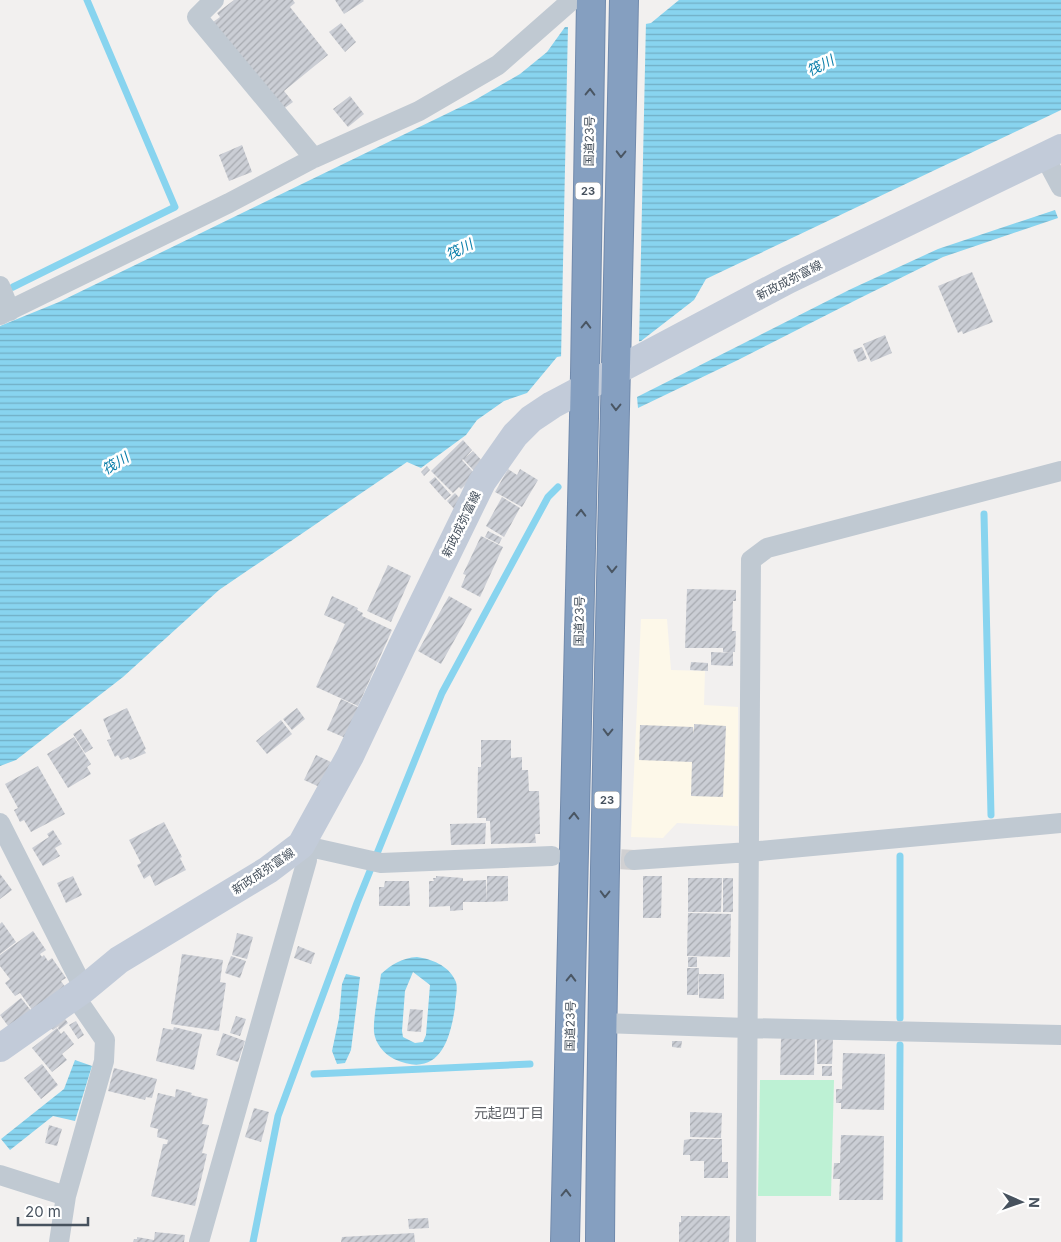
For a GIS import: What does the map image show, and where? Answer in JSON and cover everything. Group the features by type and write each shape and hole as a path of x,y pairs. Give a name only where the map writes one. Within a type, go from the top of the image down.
{"highway":[{"name":"23","path":"600,1242 602,1023 624,0"},
{"name":"国道23号","path":"565,1242 584,381 585,3"}],"main road":[{"name":"新政成弥富線","path":"0,1048 79,992 119,960 268,870 301,845 350,756 482,482 515,435 531,419 584,381 1053,152"}],"street":[{"path":"214,0 197,17 314,158"},
{"path":"0,286 5,313 314,158 419,111 498,65 585,3"},
{"path":"1053,152 1061,187"},
{"path":"746,1242 751,560 767,548 1061,471"},
{"path":"0,823 79,992 105,1040 104,1061 66,1196 59,1242"},
{"path":"634,860 749,852 1061,823"},
{"path":"301,845 373,861 552,856"},
{"path":"199,1242 307,860 301,845"},
{"path":"602,1023 1061,1035"},
{"path":"0,1175 66,1196"}],"shaded area":[{"path":"641,619 667,619 671,670 705,671 704,705 738,707 738,826 677,823 663,838 631,837"}],"green space":[{"path":"760,1080 834,1080 831,1196 758,1196"}],"water":[{"name":"筏川","path":"679,0 1061,0 1061,110 706,279 694,300 641,341 557,357 527,393 504,401 477,420 466,435 421,468 407,462 219,590 123,677 16,760 0,766 0,326 59,302 475,100 520,74 547,52 565,27 624,28 651,23"},
{"path":"1055,210 1058,218 943,257 638,408 637,397 851,289 938,249"},
{"path":"417,957 428,959 444,967 452,975 457,986 450,1033 439,1054 431,1061 421,1064 409,1064 390,1057 378,1044 374,1032 375,1011 381,974 398,962","holes":["413,972 430,985 426,1035 423,1042 415,1043 403,1037 405,991"]},
{"path":"346,974 360,977 351,1050 345,1063 337,1064 332,1051 339,1018 342,984"},
{"path":"75,1060 92,1066 75,1121 53,1116 10,1150 1,1139 64,1089"}],"pier":[{"path":"646,21 639,344 561,359 568,25 624,26"}],"building":[{"path":"234,0 293,0 295,3 290,7 328,55 284,91 293,102 282,110 213,22 220,17 217,13"},
{"path":"335,0 363,0 364,1 344,14"},
{"path":"341,23 356,42 345,52 329,32"},
{"path":"350,96 364,114 348,127 333,109"},
{"path":"242,145 252,172 229,181 219,155"},
{"path":"972,272 993,322 963,334 962,331 958,333 938,286"},
{"path":"885,335 892,353 871,362 863,344"},
{"path":"862,347 867,359 858,362 853,350"},
{"path":"463,440 472,450 465,458 473,451 485,464 476,473 463,459 476,475 461,489 459,487 453,493 431,471"},
{"path":"427,466 430,470 424,476 421,472"},
{"path":"508,469 517,475 520,469 538,480 522,507 495,492"},
{"path":"435,477 451,495 445,500 429,482"},
{"path":"455,493 464,503 456,511 447,501"},
{"path":"502,497 520,508 504,537 486,526"},
{"path":"488,531 502,538 499,544 485,537"},
{"path":"481,536 503,547 480,597 461,587 466,575 463,574"},
{"path":"388,565 411,576 391,622 367,611"},
{"path":"687,589 736,590 736,601 733,601 732,631 736,631 733,666 711,665 711,652 731,653 723,652 723,648 685,648"},
{"path":"332,596 358,608 357,610 363,613 362,616 392,630 358,706 316,687 345,624 324,615"},
{"path":"449,596 472,609 441,664 418,651"},
{"path":"691,662 708,663 708,671 690,670"},
{"path":"341,699 362,709 348,739 327,730"},
{"path":"127,708 146,749 144,750 146,753 130,760 128,757 121,760 118,755 115,757 107,740 111,739 103,719"},
{"path":"297,708 305,719 292,730 283,719"},
{"path":"281,720 292,734 267,754 256,741"},
{"path":"694,724 726,726 723,797 691,796 692,762 639,760 640,725 693,727 694,734"},
{"path":"81,729 93,748 85,753 73,734"},
{"path":"74,737 91,764 87,767 91,774 68,788 47,754"},
{"path":"481,740 511,740 511,758 522,757 522,770 528,770 529,791 539,791 540,834 535,834 536,843 491,844 490,821 486,821 486,818 477,818 478,767 481,767"},
{"path":"316,755 333,763 322,788 304,780"},
{"path":"38,766 65,814 31,832 24,820 20,822 14,810 18,808 5,784"},
{"path":"164,822 182,857 180,858 186,870 155,886 150,875 144,879 137,865 141,863 129,840"},
{"path":"486,823 485,844 451,845 450,824"},
{"path":"53,830 62,844 55,848 60,856 43,866 32,848 49,837 47,834"},
{"path":"0,874 12,890 0,899"},
{"path":"73,876 82,895 66,903 57,883"},
{"path":"436,876 463,878 463,881 486,880 487,902 463,902 463,910 450,911 450,906 429,907 429,881 434,881 433,878 436,878"},
{"path":"487,876 508,876 508,901 487,902"},
{"path":"643,876 662,876 661,918 643,918"},
{"path":"688,878 722,878 721,912 688,912"},
{"path":"723,878 733,878 733,912 723,912"},
{"path":"385,881 409,881 410,906 379,906 379,887 384,887"},
{"path":"688,913 731,914 730,957 687,956"},
{"path":"2,922 16,942 0,954 0,924"},
{"path":"33,931 46,950 40,954 42,957 44,955 48,961 52,958 66,978 61,981 66,988 33,1011 20,993 15,996 5,983 10,979 0,966 0,955"},
{"path":"237,933 253,937 247,959 232,955"},
{"path":"298,946 315,953 311,964 294,958"},
{"path":"182,954 223,960 220,982 226,983 219,1031 171,1024"},
{"path":"231,956 246,961 240,978 225,973"},
{"path":"688,957 697,957 697,967 688,967"},
{"path":"687,968 699,968 698,995 687,995"},
{"path":"699,974 724,974 724,999 699,998"},
{"path":"21,998 33,1013 11,1030 0,1015"},
{"path":"410,1009 423,1010 421,1032 407,1031"},
{"path":"63,1016 68,1023 59,1030 59,1026 53,1030 49,1027"},
{"path":"236,1016 246,1019 240,1036 230,1033"},
{"path":"76,1021 84,1035 78,1039 69,1025"},
{"path":"174,1027 202,1034 194,1070 156,1061 163,1028 173,1030"},
{"path":"57,1028 61,1034 64,1031 74,1044 62,1054 67,1060 52,1072 32,1048"},
{"path":"223,1033 245,1041 238,1062 216,1055"},
{"path":"781,1038 815,1039 814,1075 780,1075"},
{"path":"817,1039 833,1039 832,1064 817,1064"},
{"path":"672,1041 682,1041 681,1048 672,1047"},
{"path":"843,1053 885,1054 884,1110 841,1109 841,1103 836,1103 836,1089 842,1089"},
{"path":"42,1064 58,1085 41,1099 24,1078"},
{"path":"822,1066 832,1066 832,1076 822,1076"},
{"path":"114,1068 157,1079 152,1098 146,1097 145,1100 108,1091"},
{"path":"176,1089 208,1099 202,1124 209,1125 202,1153 207,1154 195,1206 151,1196 163,1144 167,1144 168,1140 157,1137 158,1129 150,1127 158,1093 175,1097"},
{"path":"254,1108 269,1112 261,1142 245,1137"},
{"path":"690,1112 722,1113 721,1138 690,1137"},
{"path":"49,1125 62,1129 57,1146 45,1143"},
{"path":"841,1135 884,1136 883,1200 839,1200 840,1179 833,1179 834,1163 840,1163"},
{"path":"722,1139 722,1162 728,1162 728,1178 704,1178 704,1161 690,1161 690,1155 683,1155 684,1140"},
{"path":"681,1216 730,1216 729,1242 679,1242 679,1222 681,1222"},
{"path":"428,1218 429,1228 409,1229 408,1219"},
{"path":"155,1232 185,1235 184,1242 133,1242 137,1237 154,1240"},
{"path":"414,1233 415,1242 341,1242 342,1237"}],"waterway":[{"path":"13,287 175,207 87,0"},
{"path":"253,1242 278,1116 357,903 442,693 548,497 558,487"},
{"path":"984,514 991,815"},
{"path":"900,856 900,1018"},
{"path":"899,1242 900,1045"},
{"path":"314,1074 530,1064"}],"tunnel":[{"path":"561,856 634,860"}],"district":[{"name":"元起四丁目","path":"509,1112"}]}
